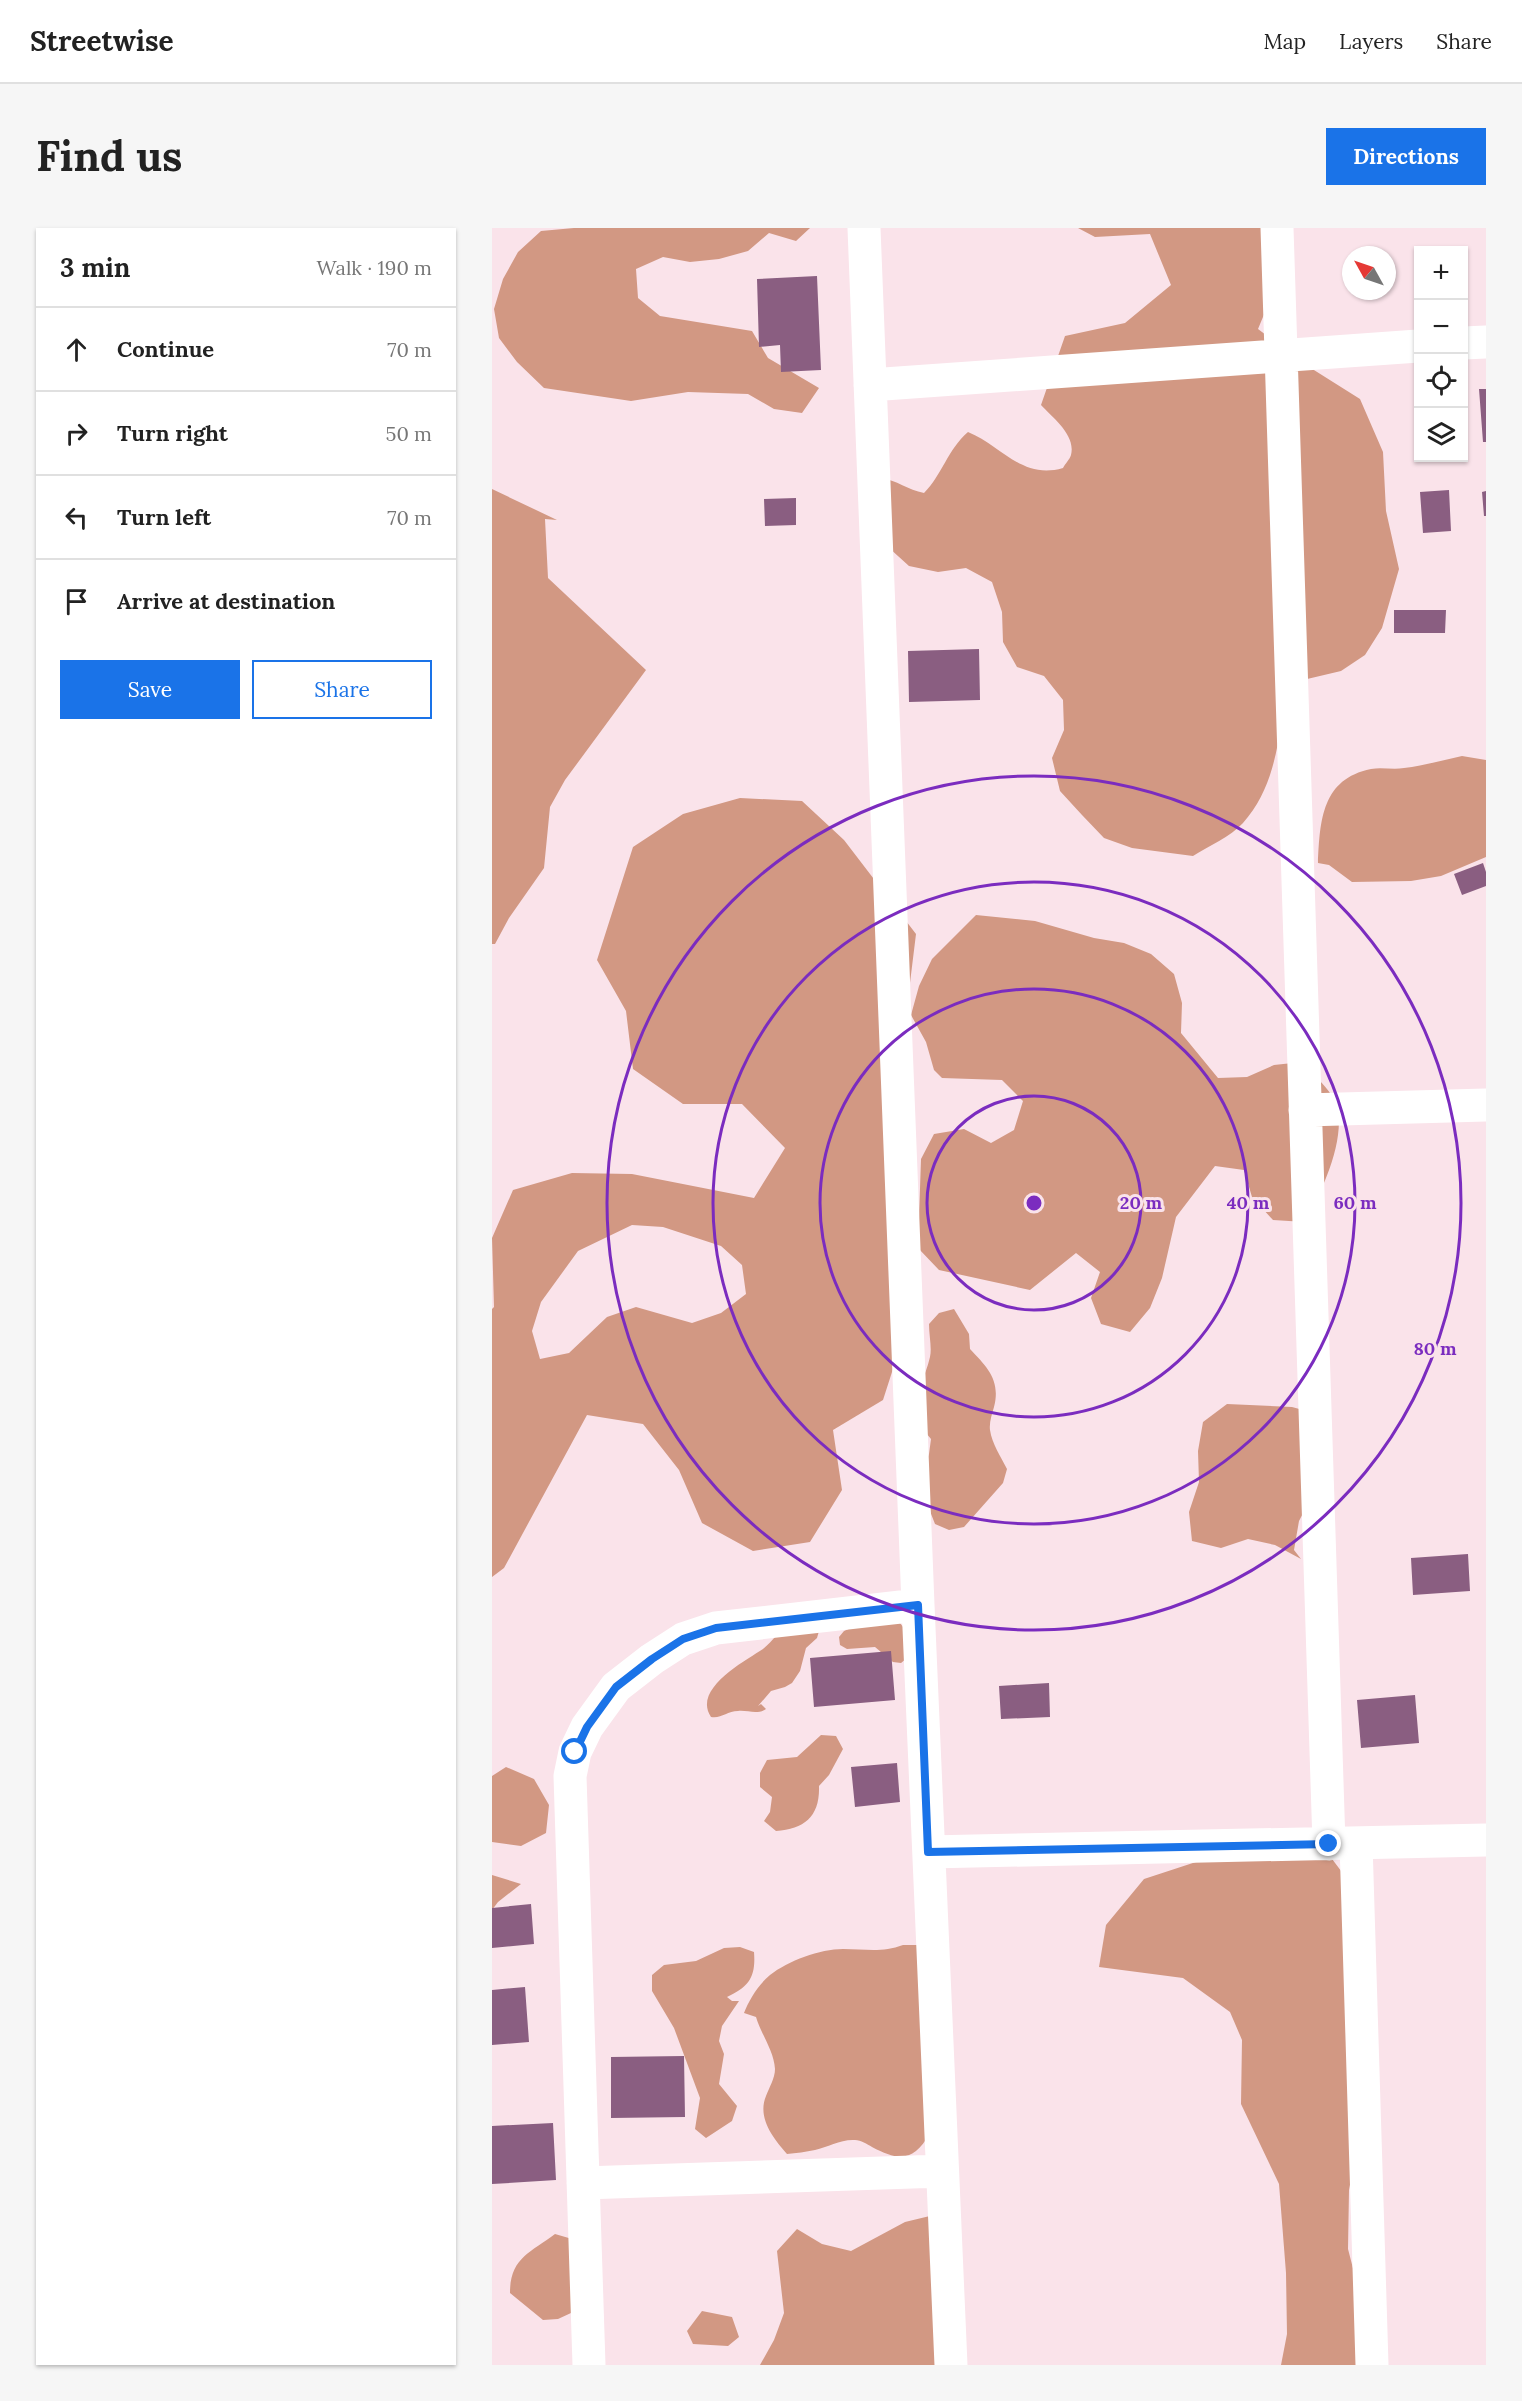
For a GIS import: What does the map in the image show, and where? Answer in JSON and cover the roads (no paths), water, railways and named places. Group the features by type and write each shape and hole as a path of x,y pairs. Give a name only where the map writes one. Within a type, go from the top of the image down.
{"street":[{"path":"864,228 928,1852 951,2365"},
{"path":"1277,228 1305,1110 1342,1843 1372,2365"},
{"path":"1468,343 1486,342"},
{"path":"870,385 1414,346"},
{"path":"1305,1110 1486,1106"},
{"path":"589,2365 570,1776 575,1752 587,1727 616,1687 683,1639 716,1628 918,1605"},
{"path":"928,1852 1486,1840"},
{"path":"583,2183 942,2171"}]}
